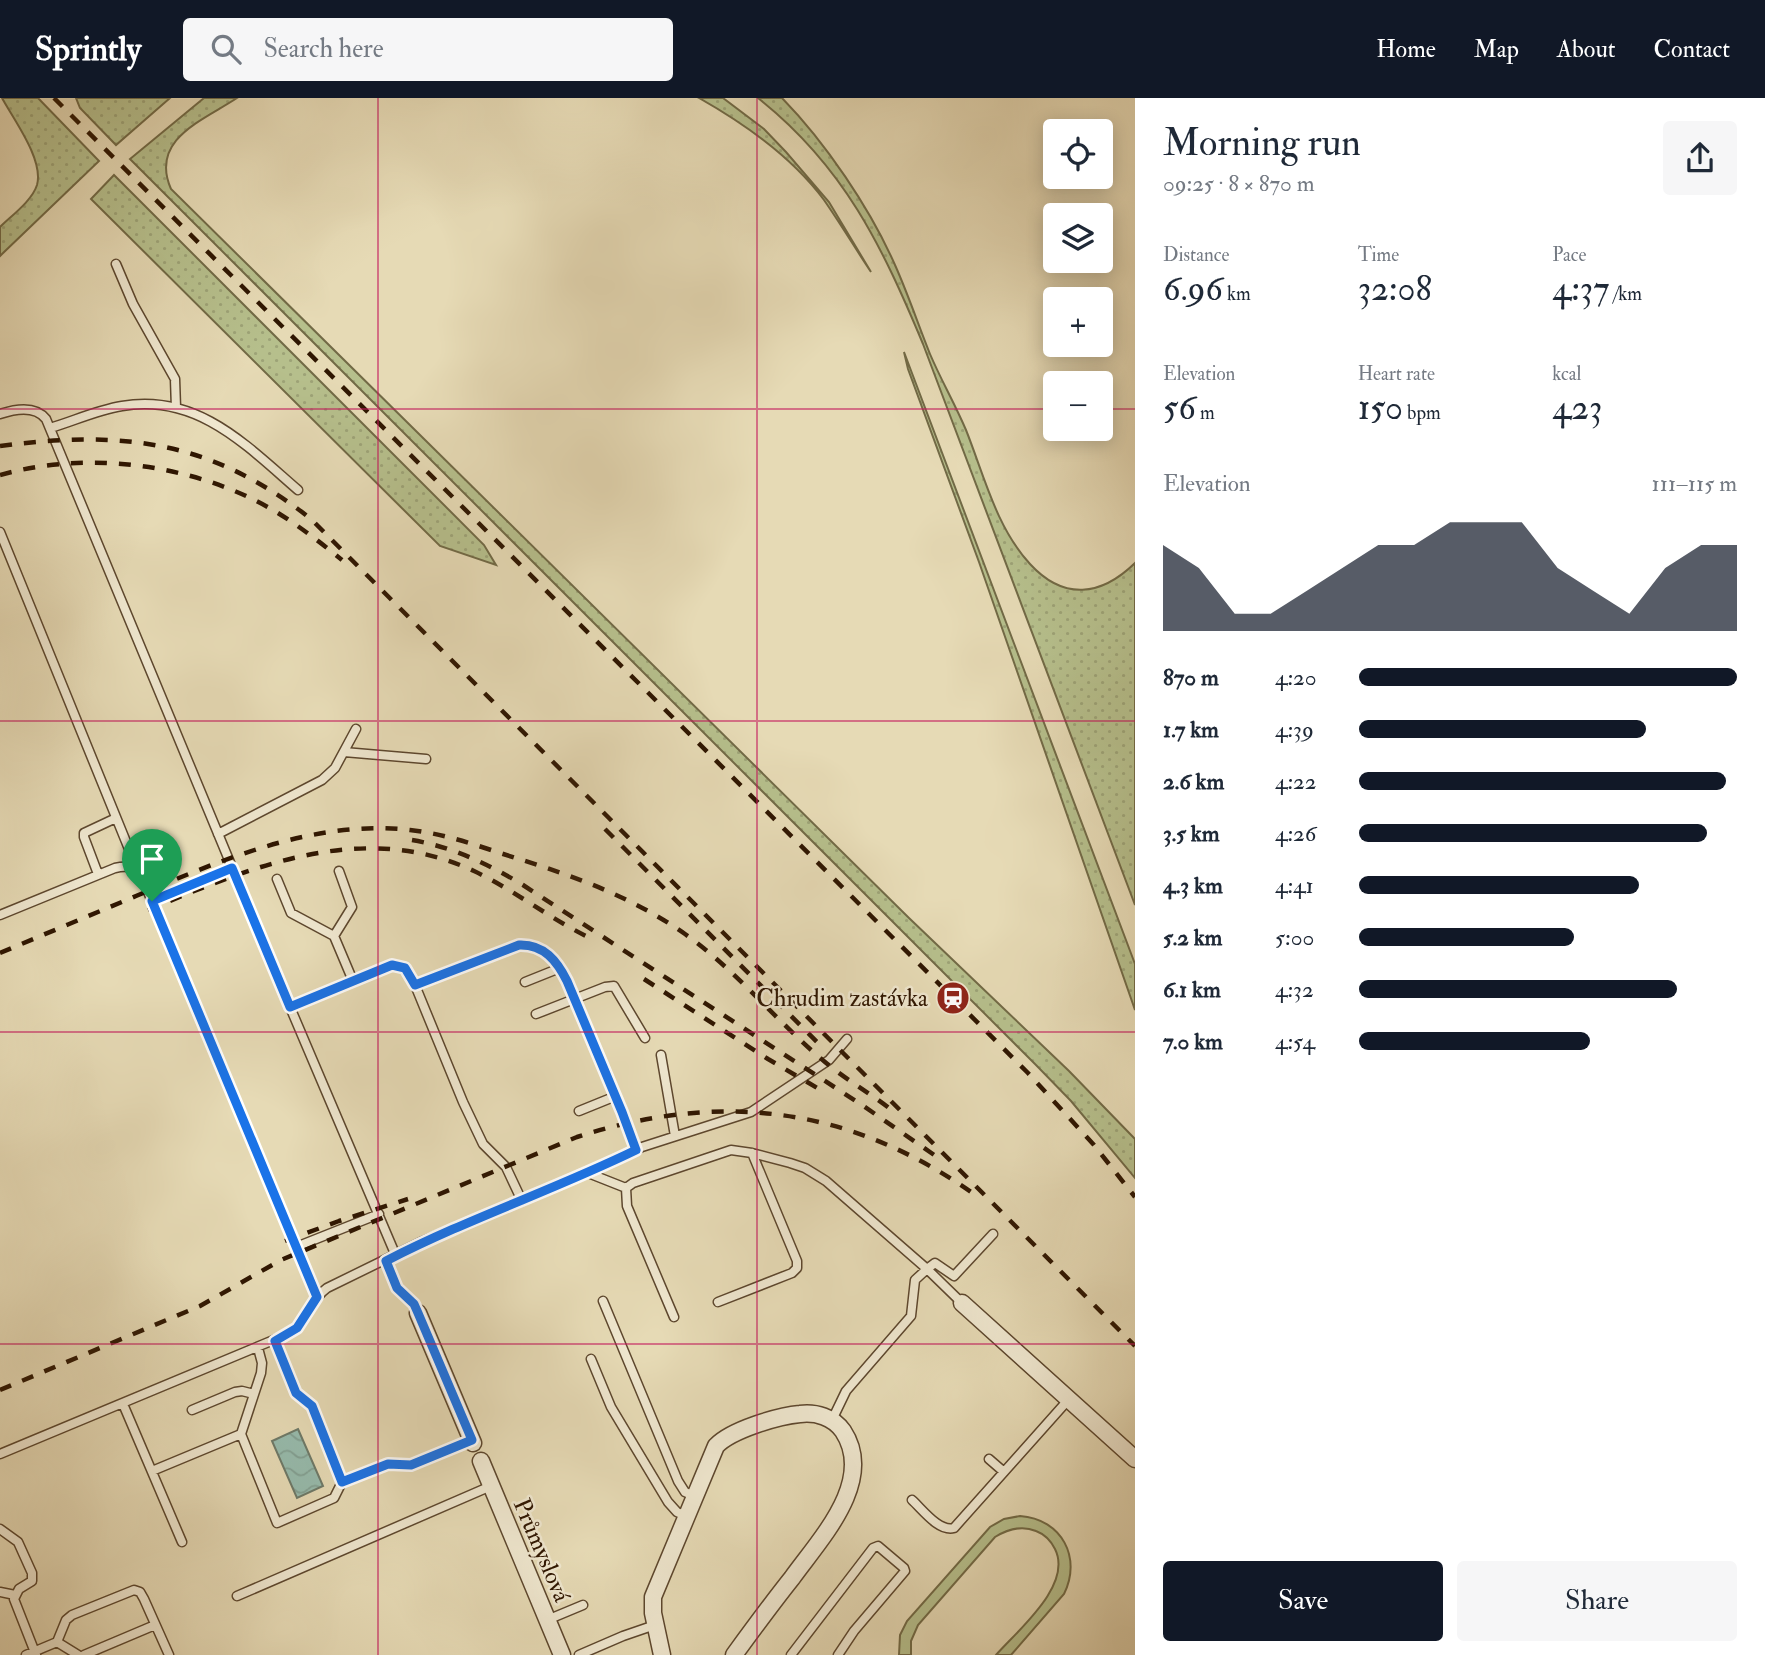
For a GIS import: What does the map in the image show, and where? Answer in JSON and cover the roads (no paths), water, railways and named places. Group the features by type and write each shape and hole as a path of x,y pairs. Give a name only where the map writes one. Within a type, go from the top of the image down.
{"street":[{"path":"962,1303 1135,1458"},
{"path":"418,1313 472,1441"},
{"path":"662,1655 655,1625 653,1597 712,1452 724,1439 770,1421 799,1414 814,1414 832,1420 844,1432 851,1449 852,1471 847,1493 824,1535 734,1655"},
{"name":"Průmyslová","path":"481,1461 562,1655"}],"lane":[{"path":"116,264 133,304 175,379 176,408"},
{"path":"50,428 122,406 138,404 176,408 222,426 298,490"},
{"path":"0,414 21,409 36,411 43,414 50,428 396,1256"},
{"path":"0,533 131,854 132,867 140,874 152,901 317,1297"},
{"path":"218,834 322,780 335,768 356,729"},
{"path":"344,752 426,759"},
{"path":"99,874 84,833 116,818"},
{"path":"0,915 115,868 132,867"},
{"path":"152,901 232,868"},
{"path":"334,936 352,907 339,871"},
{"path":"276,879 291,913 334,936 353,981"},
{"path":"415,985 519,945 543,950 560,968 616,1096 636,1150"},
{"path":"290,1007 396,965 408,971 483,1144 506,1167 522,1201"},
{"path":"525,982 560,968"},
{"path":"536,1014 614,986 645,1038"},
{"path":"0,1454 275,1341 297,1328 317,1297 333,1285 423,1241 588,1173 636,1150 751,1112 829,1060 848,1039"},
{"path":"661,1055 675,1136"},
{"path":"579,1111 616,1096"},
{"path":"674,1317 627,1206 626,1188 633,1183 724,1151 736,1150 790,1163 816,1173 927,1269 962,1303"},
{"path":"719,1302 792,1273 797,1268 797,1261 752,1153"},
{"path":"588,1173 626,1188"},
{"path":"296,1247 379,1214"},
{"path":"832,1420 846,1391 911,1316 915,1280 935,1263 954,1276 993,1234"},
{"path":"386,1261 397,1288 414,1304 418,1313"},
{"path":"603,1301 675,1475 685,1492 694,1496"},
{"path":"275,1341 296,1393 312,1406 342,1482"},
{"path":"258,1348 262,1368 241,1434 277,1523 334,1499 342,1482 388,1464 411,1465 472,1441"},
{"path":"590,1359 615,1413 661,1490 674,1510 686,1516"},
{"path":"192,1410 235,1392 254,1394"},
{"path":"912,1500 942,1527 950,1530 1069,1399"},
{"path":"123,1404 181,1542"},
{"path":"152,1471 241,1434"},
{"path":"989,1459 1004,1472"},
{"path":"237,1596 491,1486"},
{"path":"1,1531 16,1540 33,1577 32,1581 15,1595 15,1603 32,1654 57,1642 69,1617 130,1590 140,1592 169,1655"},
{"path":"791,1655 873,1548 878,1546 905,1571 854,1630 838,1655"},
{"path":"0,1592 15,1595"},
{"path":"547,1620 583,1605"},
{"path":"84,1655 155,1625"},
{"path":"579,1655 655,1625"},
{"path":"57,1642 78,1655"}],"water":[{"path":"298,1429 323,1486 297,1498 272,1441"}],"railway":[{"path":"54,98 1028,1073 1094,1145 1135,1197"},
{"path":"0,446 86,440 126,441 164,447 201,457 238,472 311,519 1135,1346"},
{"path":"0,475 69,463 140,466 175,472 242,494 273,510 342,560"},
{"path":"0,953 201,869 270,845 339,831 375,828 425,832 467,842 565,874 647,910 704,948 825,1062 889,1108"},
{"path":"605,829 822,1047"},
{"path":"412,840 470,857 523,885 862,1105 940,1159"},
{"path":"148,910 267,865 349,849 390,849 432,856 474,871 588,937"},
{"path":"644,979 819,1089"},
{"path":"0,1390 200,1306 281,1260 577,1137 631,1122 684,1114 735,1112 785,1116 835,1126 883,1143 931,1167 978,1197"},
{"path":"285,1241 408,1199"}],"place":[{"name":"Chrudim zastávka","path":"953,998"}]}
